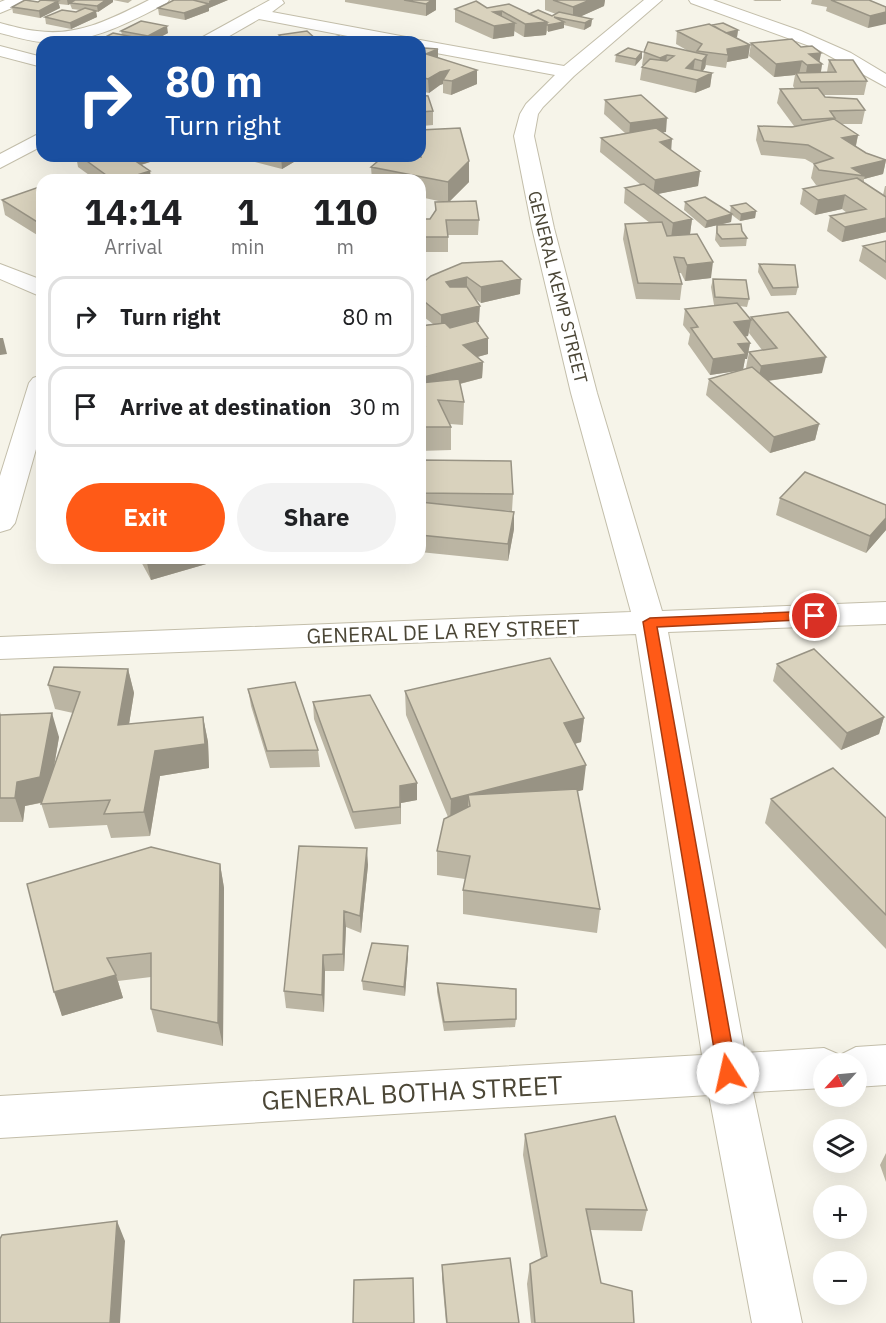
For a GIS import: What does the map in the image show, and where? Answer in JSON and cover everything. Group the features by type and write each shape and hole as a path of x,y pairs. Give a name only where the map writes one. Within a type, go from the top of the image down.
{"street":[{"path":"0,8 18,0"},
{"path":"81,36 100,30 160,0"},
{"path":"218,36 281,0"},
{"name":"GENERAL KEMP STREET","path":"654,0 568,72 535,104 526,124 525,150 584,393 650,622 728,1073 777,1323"},
{"path":"697,0 836,53 858,63 886,82"},
{"path":"256,14 374,36"},
{"path":"0,28 36,36"},
{"path":"426,46 568,72"},
{"path":"0,51 36,60"},
{"path":"0,162 36,141"},
{"path":"0,271 27,280 36,286"},
{"path":"0,524 36,403"},
{"name":"GENERAL DE LA REY STREET","path":"0,648 886,613"},
{"path":"867,1066 886,1065"},
{"name":"GENERAL BOTHA STREET","path":"0,1117 813,1069"}],"building":[{"path":"25,0 58,1 39,11 12,7"},
{"path":"75,0 106,0 97,6 70,3"},
{"path":"174,0 193,0 209,4 184,13 158,8"},
{"path":"404,0 432,0 426,4"},
{"path":"553,0 590,0 573,7"},
{"path":"831,0 869,0 886,7 886,12 870,16"},
{"path":"476,1 487,8 509,4 547,22 525,24 502,11 493,12 515,23 494,26 455,9"},
{"path":"85,8 96,11 70,23 45,17 62,10 76,12"},
{"path":"538,10 552,16 559,12 592,19 585,23 554,17 564,22 547,25 547,22 529,14"},
{"path":"141,21 167,26 148,36 121,31"},
{"path":"723,23 738,30 726,33 712,25"},
{"path":"709,24 750,45 727,49 728,55 697,51 702,44 677,31"},
{"path":"307,31 313,36 280,36"},
{"path":"113,33 128,36 107,36"},
{"path":"792,39 801,47 812,46 821,53 809,54 822,64 807,65 802,61 776,64 751,43"},
{"path":"648,42 707,55 702,61 695,59 686,68 712,73 697,80 642,67 650,59 667,61 674,56 667,55 660,58 644,52"},
{"path":"426,48 438,49 426,54"},
{"path":"628,48 642,52 636,59 616,55"},
{"path":"426,54 477,70 452,81 443,80 449,70 426,78"},
{"path":"829,60 853,60 867,81 801,82 796,73 836,72"},
{"path":"818,88 825,97 857,99 865,110 830,111 835,118 802,120 780,89"},
{"path":"641,95 667,118 630,123 605,100"},
{"path":"426,96 428,96 433,111 426,112"},
{"path":"834,119 858,135 842,138 866,153 886,160 852,168 865,176 819,170 814,164 833,158 808,145 764,141 758,126 792,127"},
{"path":"460,128 469,161 448,182 426,178 426,174 407,174 371,167 377,162 426,162 426,130"},
{"path":"656,128 672,139 660,142 700,171 655,180 601,138"},
{"path":"88,162 137,162 150,171 140,174 105,174"},
{"path":"857,178 886,197 886,218 845,227 830,216 866,209 845,195 818,200 803,189"},
{"path":"644,184 692,219 673,223 625,188"},
{"path":"36,188 36,221 2,200"},
{"path":"705,197 732,214 707,221 685,202"},
{"path":"476,201 479,220 446,220 448,237 426,237 426,219 430,219 436,210 435,202"},
{"path":"746,203 756,211 741,214 731,206"},
{"path":"662,222 667,236 697,234 713,262 687,265 684,258 674,257 682,284 638,283 625,224"},
{"path":"741,224 742,231 747,238 722,239 717,233 717,225"},
{"path":"886,241 886,262 863,246"},
{"path":"502,261 521,279 481,287 467,277 446,282 450,287 467,287 480,306 441,315 426,303 426,280 462,263"},
{"path":"759,264 795,265 798,287 773,288"},
{"path":"713,279 746,280 749,299 715,297"},
{"path":"737,303 751,320 734,322 750,343 738,344 746,354 713,359 691,328 698,327 685,309"},
{"path":"788,312 826,357 761,366 749,352 777,348 751,317"},
{"path":"476,321 488,338 463,345 483,362 426,376 426,325 445,323 450,328"},
{"path":"752,367 819,424 774,437 709,379"},
{"path":"459,379 464,402 438,400 451,427 426,427 426,382"},
{"path":"426,460 511,461 513,494 426,493"},
{"path":"805,472 886,505 886,518 870,536 780,498"},
{"path":"426,503 514,512 508,544 426,536"},
{"path":"814,649 884,717 847,733 777,664"},
{"path":"550,658 584,718 564,723 586,765 451,799 405,691"},
{"path":"54,667 128,669 118,725 203,717 205,744 155,751 144,812 104,814 110,800 41,804 80,692 48,685"},
{"path":"295,682 318,750 267,751 248,689"},
{"path":"370,695 417,783 400,786 400,807 353,812 313,702"},
{"path":"52,713 40,777 17,782 15,798 0,798 0,715"},
{"path":"833,768 886,818 886,915 771,799"},
{"path":"577,789 600,909 463,890 470,856 437,851 444,819 470,806 468,795"},
{"path":"299,846 367,848 360,916 344,911 343,954 323,955 322,995 284,991"},
{"path":"151,847 220,864 218,1023 151,1009 151,953 107,958 116,975 54,992 27,884"},
{"path":"372,943 408,946 404,987 362,981"},
{"path":"437,983 516,989 516,1019 444,1022"},
{"path":"615,1116 647,1210 586,1209 601,1283 632,1291 634,1323 535,1323 530,1264 547,1256 525,1134"},
{"path":"117,1221 110,1323 0,1323 0,1239 2,1235"},
{"path":"510,1258 519,1323 447,1323 442,1265"},
{"path":"413,1278 414,1323 353,1323 354,1280"}],"route":[{"path":"728,1073 650,622 815,616"}]}
